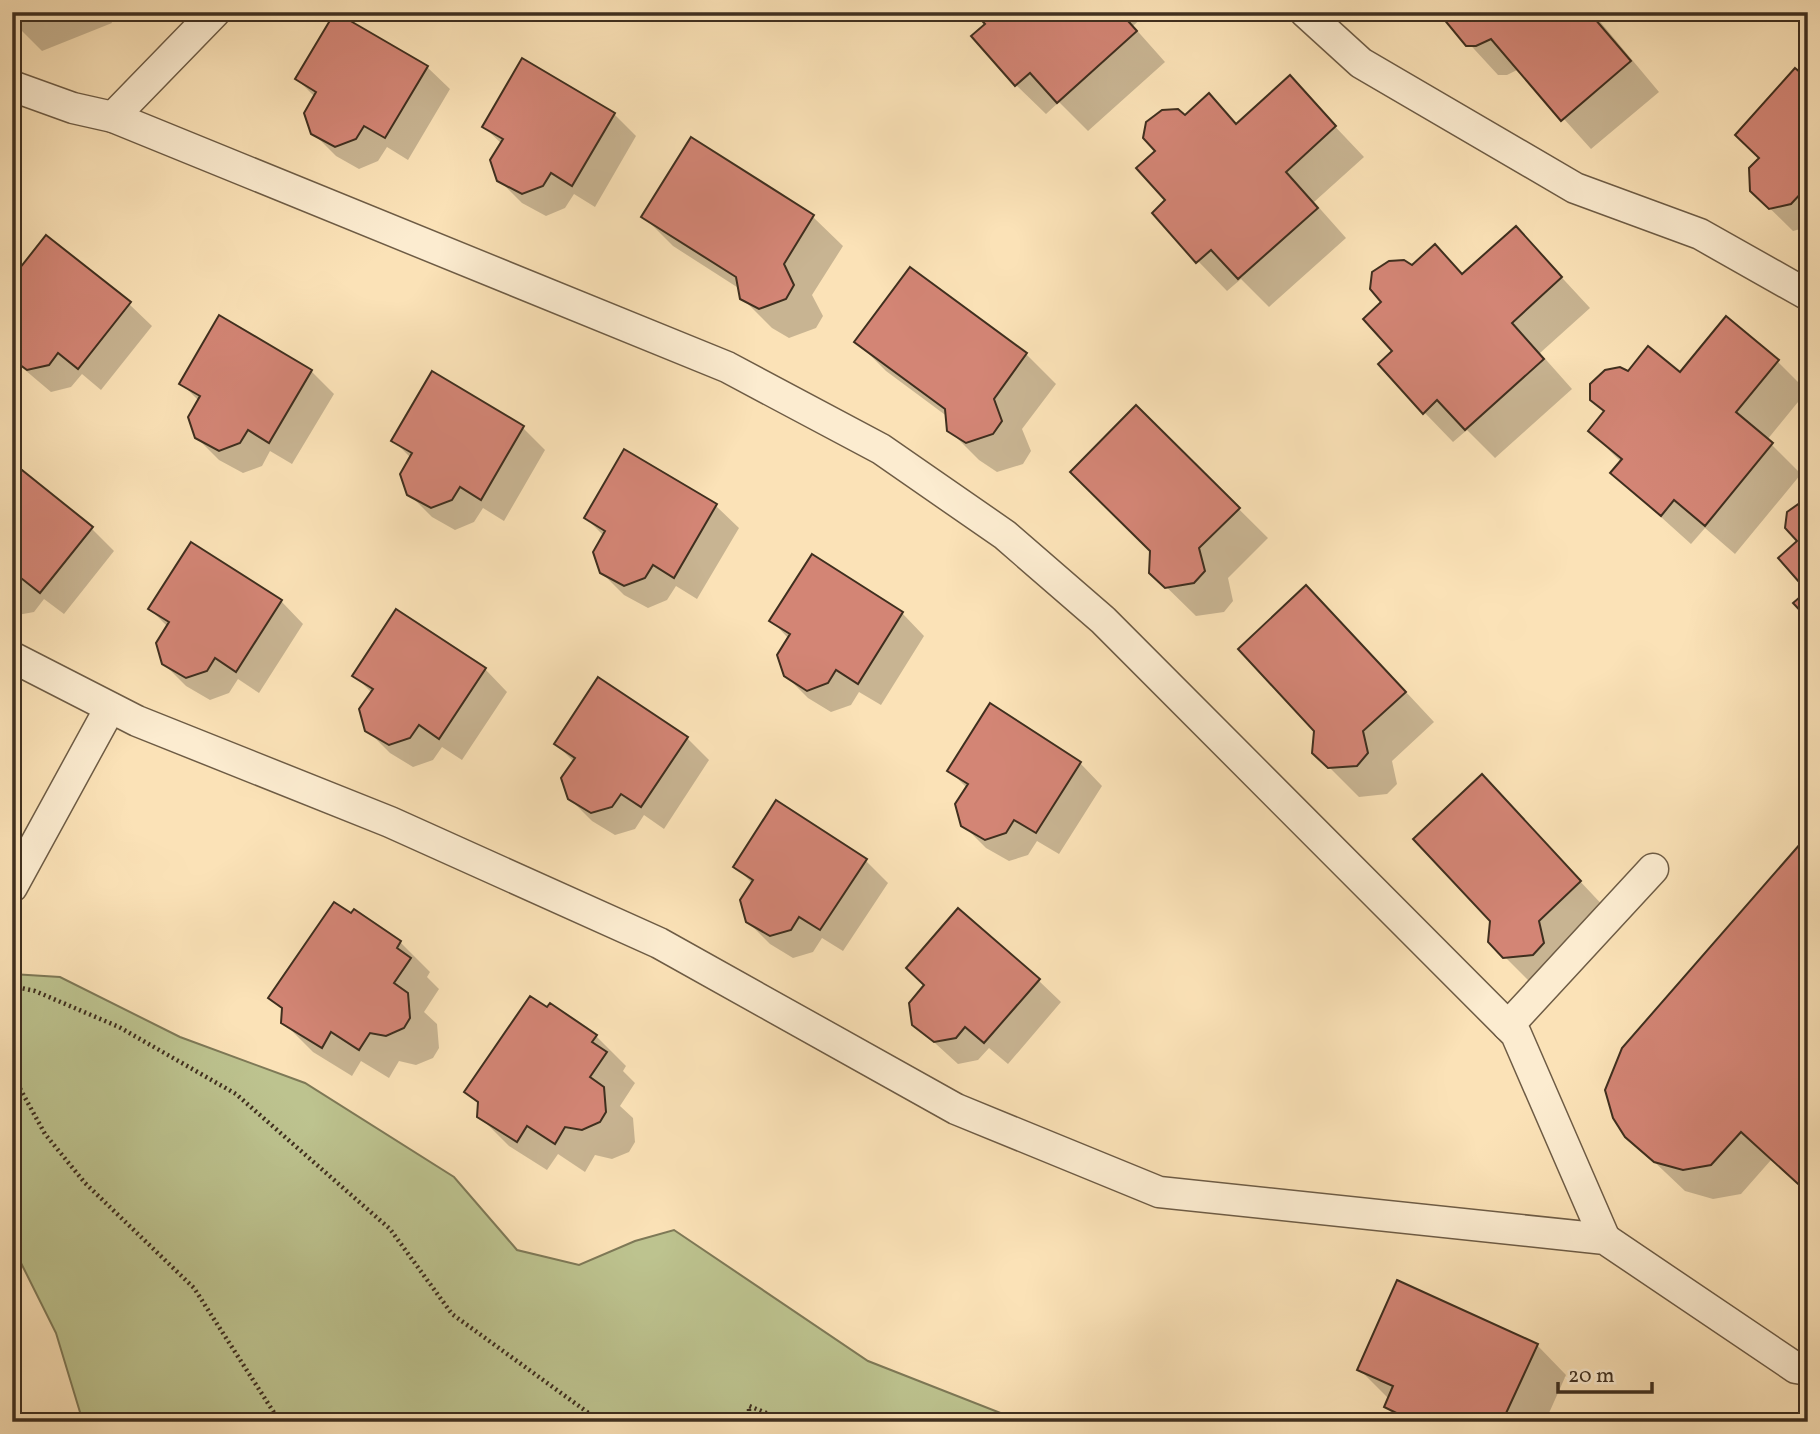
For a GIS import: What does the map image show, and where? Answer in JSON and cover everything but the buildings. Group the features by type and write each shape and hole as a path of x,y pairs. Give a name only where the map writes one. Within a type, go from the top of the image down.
{"street":[{"path":"113,117 215,12"},
{"path":"1305,12 1361,63 1576,188 1700,234 1808,295"},
{"path":"12,86 73,108 113,117 727,367 881,449 1005,536 1103,620 1516,1034 1605,1239"},
{"path":"12,657 110,708 390,822 659,943 956,1109 1159,1192 1605,1239 1796,1368 1808,1370"},
{"path":"12,887 110,708"},
{"path":"1508,1026 1653,869"}],"path":[{"path":"12,986 35,991 119,1027 236,1094 390,1229 452,1314 601,1422"},
{"path":"12,1073 45,1134 85,1183 194,1287 280,1422"},
{"path":"749,1422 749,1406 789,1422"}],"green space":[{"path":"12,974 60,977 180,1037 305,1083 454,1177 517,1250 579,1265 635,1241 674,1230 868,1361 1003,1414 1249,1422 83,1422 56,1333 12,1245"}]}
